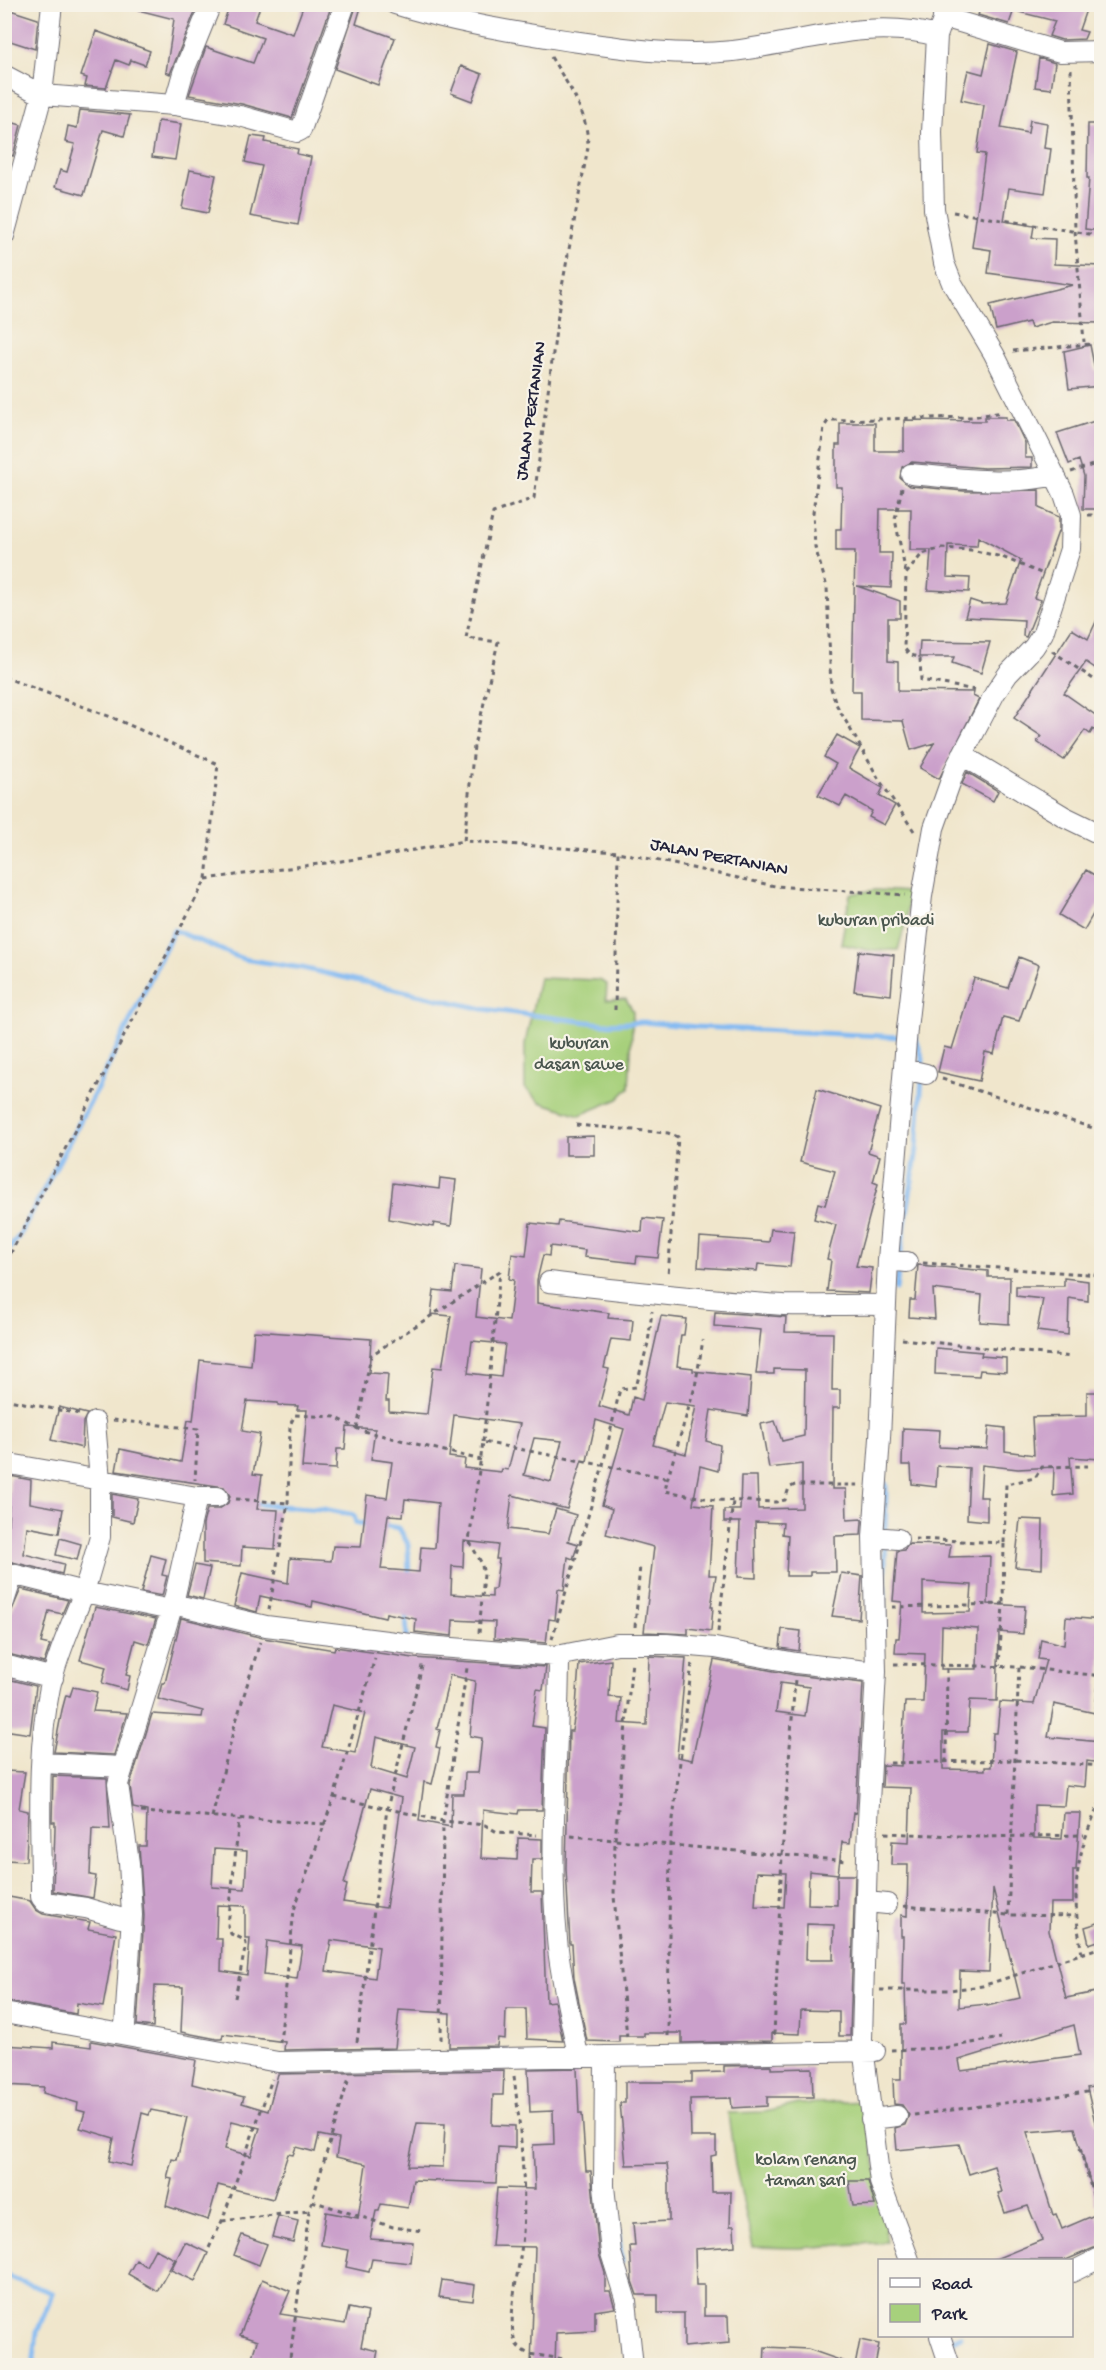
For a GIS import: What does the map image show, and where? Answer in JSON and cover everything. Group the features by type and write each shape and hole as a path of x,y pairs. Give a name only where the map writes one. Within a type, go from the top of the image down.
{"street":[{"path":"4,236 42,95 52,4"},
{"path":"174,105 183,73 211,4"},
{"path":"4,75 42,95 174,105 240,116 300,131 345,4"},
{"path":"395,4 447,18 538,36 631,50 695,53 733,51 868,30 910,30 943,19 1070,54 1101,51"},
{"path":"909,2259 880,2182 882,2118 868,2051 875,1903 867,1863 875,1832 881,1666 884,1538 876,1485 891,1338 885,1305 897,1261 915,1071 922,896 931,844 945,795 962,754 995,693 1038,641 1070,549 1072,531 1068,505 1055,475 994,354 948,273 934,209 932,132 943,19"},
{"path":"911,474 1001,481 1030,480 1055,475"},
{"path":"962,754 1065,817 1101,835"},
{"path":"549,1282 618,1288 659,1302 885,1305"},
{"path":"99,1420 99,1544 84,1592 52,1677 42,1763 41,1899 120,1918"},
{"path":"4,1463 100,1471 204,1494 141,1714 118,1784 129,1863 132,1914 125,2025"},
{"path":"4,1602 9,1573 84,1592 266,1626 427,1646 560,1654 634,1644 694,1646 796,1663 881,1666"},
{"path":"560,1654 560,1701 554,1767 563,1836 557,1938 578,2056"},
{"path":"4,1665 52,1677"},
{"path":"42,1763 122,1767"},
{"path":"4,2013 278,2062 512,2056 772,2055 868,2051"},
{"path":"616,2056 604,2186 611,2253 626,2301 633,2366"},
{"path":"1073,2271 1101,2257"},
{"path":"942,2337 950,2366"}],"path":[{"name":"JALAN PERTANIAN","path":"538,36 580,104 588,127 588,147 561,292 534,498 493,513 466,638 498,642 474,746 464,841 618,852 775,886 922,896"},
{"path":"1070,54 1075,231 1084,342"},
{"path":"934,209 1101,236"},
{"path":"994,354 1084,342 1101,343"},
{"path":"931,844 914,831 880,781 836,704 831,688 827,588 815,547 813,513 824,428 828,421 833,420 972,417 1022,410"},
{"path":"1055,475 1101,462"},
{"path":"911,474 905,479 896,519 906,574 904,648 909,654 920,658 921,680 995,693"},
{"path":"906,574 922,554 942,548 1002,557 1060,581"},
{"path":"1038,641 1101,685"},
{"path":"4,677 111,717 218,764 206,879 4,1266"},
{"path":"206,879 386,855 464,841"},
{"path":"615,1010 618,852"},
{"path":"915,1071 1101,1131"},
{"path":"560,1654 555,1626 603,1465 619,1393 623,1389 634,1389 637,1384 659,1302 678,1137 668,1133 576,1125"},
{"path":"897,1261 1101,1275"},
{"path":"357,1429 371,1355 500,1271 481,1460 469,1541 481,1562 484,1574 476,1648 443,1821 441,2048"},
{"path":"891,1338 1072,1357"},
{"path":"703,1340 695,1387 665,1491 733,1501 783,1501 789,1488 795,1485 876,1485"},
{"path":"4,1400 99,1420 198,1429 204,1494 288,1504"},
{"path":"212,1816 234,1728 266,1626 287,1513 292,1417 300,1414 335,1418 357,1429 481,1460"},
{"path":"483,1442 667,1480"},
{"path":"999,1667 1006,1484 1035,1478 1042,1467 1088,1466"},
{"path":"715,1648 733,1501"},
{"path":"884,1538 1004,1543"},
{"path":"616,2056 615,1840 640,1565"},
{"path":"881,1607 1003,1604"},
{"path":"209,2248 222,2221 278,2062 294,1910 334,1797 381,1640"},
{"path":"289,2366 309,2211 354,2060 387,1809 427,1646"},
{"path":"666,2056 670,1844 694,1646"},
{"path":"772,2055 782,1855 796,1663"},
{"path":"946,1763 947,1665"},
{"path":"881,1666 1019,1667 1101,1676"},
{"path":"1008,1915 1019,1667"},
{"path":"876,1763 1015,1760 1101,1766"},
{"path":"334,1797 443,1821 485,1825 505,1834 670,1844 867,1863"},
{"path":"1082,1954 1075,1916 1079,1856 1084,1834 1101,1799"},
{"path":"136,1812 325,1824"},
{"path":"235,1998 246,1944 245,1941 231,1934 228,1926 239,1819"},
{"path":"875,1832 1013,1836 1084,1834"},
{"path":"875,1903 1008,1915 1075,1916"},
{"path":"870,1990 949,1990 982,1986 1101,1947"},
{"path":"868,2051 943,2048 1001,2038"},
{"path":"512,2056 520,2129 523,2232 513,2334 519,2349 529,2354 613,2366"},
{"path":"882,2118 997,2106 1101,2090"},
{"path":"1080,2148 1101,2227"},
{"path":"312,2200 393,2227 422,2231"},
{"path":"222,2221 309,2211"},
{"path":"564,2358 564,2366"}],"green space":[{"name":"kuburan pribadi","path":"875,890 908,892 907,917 898,950 868,950 841,944 850,894"},
{"name":"kuburan dasan sawe","path":"539,978 599,980 607,984 606,1000 626,999 633,1011 629,1088 618,1099 580,1115 540,1102 525,1088 525,1044"},
{"name":"kolam renang taman sari","path":"866,2101 887,2242 799,2248 753,2247 735,2165 728,2113 765,2112 799,2104"}],"building":[{"path":"139,4 198,4 170,74 166,72 174,19 138,10"},
{"path":"230,4 261,4 255,21 293,34 304,4 332,4 292,118 242,104 189,95 206,47 253,63 263,38 223,24"},
{"path":"357,4 362,4 356,24 395,38 378,85 335,69"},
{"path":"982,4 1016,4 1009,24 978,15"},
{"path":"1020,4 1088,4 1079,30 1087,32 1084,39 1062,40 1049,36 1055,21 1019,12"},
{"path":"4,8 38,19 35,49 4,39"},
{"path":"96,31 150,51 145,65 131,60 129,65 116,60 106,88 85,86 87,78 81,76"},
{"path":"990,44 1017,52 1001,128 1028,133 1030,120 1047,123 1044,148 1051,149 1045,193 1009,188 1004,221 1034,226 1032,238 1055,239 1054,264 1101,266 1101,323 1052,322 1031,328 1029,322 996,330 990,305 1073,285 988,273 991,250 972,247 985,154 977,153 984,105 961,100 968,70 983,74"},
{"path":"1039,58 1055,63 1051,89 1035,87"},
{"path":"461,66 482,74 472,101 451,93"},
{"path":"80,110 130,115 124,136 103,130 84,195 55,187 60,170 67,172 75,144 65,142 68,126 77,128"},
{"path":"4,120 21,125 13,156 4,153"},
{"path":"158,121 181,124 175,160 152,157"},
{"path":"1088,124 1101,124 1101,231 1085,229 1089,178 1087,178"},
{"path":"251,136 266,138 265,142 298,149 297,154 311,157 298,225 250,216 262,166 245,162"},
{"path":"190,170 216,175 208,213 182,208"},
{"path":"1090,345 1095,370 1101,370 1101,386 1069,389 1064,351"},
{"path":"985,417 1006,417 1006,420 1014,420 1025,443 1025,458 1032,458 1032,467 984,468 912,462 902,467 900,478 910,486 964,491 1039,490 1039,508 1059,517 1059,529 1034,598 1041,600 1026,637 1023,636 1024,620 965,617 970,600 982,604 1006,603 1021,560 978,537 977,546 948,545 947,577 970,578 969,592 928,590 931,550 910,550 911,509 880,509 879,553 892,553 891,588 857,586 900,601 900,618 888,618 888,661 898,662 898,691 974,692 973,696 979,699 939,779 920,768 934,743 911,750 903,721 861,720 861,691 852,691 855,551 836,551 836,529 841,529 842,487 836,487 836,445 840,445 840,423 875,423 875,451 904,451 904,420 985,421"},
{"path":"1101,419 1101,509 1083,509 1084,476 1079,460 1069,464 1057,433"},
{"path":"1101,611 1101,672 1086,662 1064,693 1101,719 1101,735 1093,729 1090,734 1085,730 1064,760 1037,742 1041,736 1014,718 1072,629 1088,639"},
{"path":"920,641 990,642 981,673 952,663 954,657 919,657"},
{"path":"837,735 860,748 849,768 883,788 879,796 895,805 884,825 869,817 872,811 846,796 840,806 818,795 836,764 824,757"},
{"path":"967,772 998,791 993,801 962,784"},
{"path":"1086,870 1101,879 1101,900 1084,930 1059,915"},
{"path":"859,951 894,955 891,995 854,991"},
{"path":"1019,957 1039,965 1019,1021 1003,1017 994,1054 985,1052 979,1081 938,1072 944,1047 952,1049 974,978 1008,988"},
{"path":"817,1089 880,1109 868,1152 880,1156 873,1182 878,1184 856,1266 872,1268 869,1293 827,1291 831,1260 827,1259 836,1225 814,1219 818,1203 825,1205 835,1171 800,1162"},
{"path":"594,1136 594,1155 566,1155 566,1137"},
{"path":"440,1178 456,1180 451,1226 434,1223 433,1227 389,1219 393,1183 439,1189"},
{"path":"643,1218 663,1220 658,1258 637,1256 636,1263 584,1257 585,1250 550,1246 549,1256 543,1255 537,1280 537,1303 609,1313 608,1318 633,1320 631,1341 611,1339 604,1368 609,1369 599,1406 629,1415 633,1397 642,1400 661,1316 686,1319 684,1335 681,1335 677,1366 693,1368 693,1371 751,1377 748,1416 711,1410 706,1441 720,1445 718,1471 700,1466 693,1504 713,1506 709,1575 716,1575 711,1607 713,1607 711,1631 688,1628 688,1634 644,1632 654,1547 606,1534 612,1509 602,1505 624,1429 596,1420 587,1461 582,1460 567,1509 512,1495 508,1529 548,1534 556,1509 576,1515 568,1541 578,1544 573,1559 568,1557 564,1590 558,1589 555,1620 549,1619 546,1643 494,1639 495,1622 453,1620 452,1636 415,1632 416,1619 386,1613 385,1618 313,1601 312,1607 260,1596 257,1612 234,1606 242,1573 288,1583 290,1558 331,1561 333,1546 361,1547 367,1495 387,1498 392,1462 371,1459 375,1429 347,1427 345,1449 337,1449 336,1469 302,1467 307,1410 297,1410 298,1406 278,1405 278,1403 247,1401 242,1431 260,1434 253,1474 262,1475 257,1509 278,1510 275,1549 242,1547 241,1566 203,1563 203,1524 207,1509 219,1509 228,1503 230,1496 224,1487 116,1471 120,1449 181,1462 188,1420 193,1421 200,1360 251,1366 254,1331 371,1339 369,1373 388,1374 386,1401 389,1401 389,1411 427,1414 433,1367 442,1368 451,1316 431,1314 434,1290 452,1292 455,1266 481,1269 476,1317 509,1321 514,1280 509,1279 512,1254 526,1256 530,1223 558,1226 559,1221 642,1232","holes":["472,1341 505,1344 501,1377 468,1373","665,1402 696,1406 686,1454 653,1445","454,1415 520,1424 508,1470 502,1469 501,1472 464,1468 465,1459 449,1457","534,1438 562,1441 551,1482 524,1475","405,1499 438,1503 435,1548 421,1547 419,1572 381,1569 388,1515 403,1516","464,1541 498,1545 496,1559 499,1559 492,1597 451,1594 452,1566 463,1567"]},
{"path":"771,1229 794,1231 790,1267 758,1264 757,1271 698,1267 700,1237 769,1242"},
{"path":"918,1265 988,1271 988,1277 1010,1277 1009,1324 980,1322 982,1295 933,1289 935,1319 909,1317 910,1300 915,1300"},
{"path":"1064,1278 1088,1281 1088,1301 1069,1298 1068,1335 1037,1331 1043,1299 1016,1296 1016,1286 1064,1286"},
{"path":"715,1312 786,1317 785,1332 833,1333 832,1390 840,1390 840,1408 833,1408 832,1489 846,1489 847,1520 862,1519 861,1535 835,1536 836,1572 810,1572 810,1576 786,1576 788,1535 782,1534 783,1523 755,1522 756,1578 738,1577 740,1522 724,1522 724,1510 740,1510 741,1476 757,1476 758,1509 802,1508 802,1464 769,1468 761,1424 775,1421 782,1441 804,1436 805,1370 774,1369 774,1374 756,1374 761,1330 714,1326"},
{"path":"936,1348 982,1352 981,1356 1006,1358 1006,1372 980,1370 979,1376 935,1374"},
{"path":"1087,1392 1101,1392 1101,1459 1070,1457 1073,1494 1053,1496 1054,1467 1018,1469 982,1465 980,1497 987,1497 987,1521 967,1519 969,1468 937,1466 936,1487 912,1484 911,1465 902,1465 903,1428 940,1430 939,1447 987,1449 989,1426 1005,1428 1005,1451 1034,1455 1032,1417 1087,1416"},
{"path":"59,1407 87,1414 83,1422 82,1448 51,1440"},
{"path":"10,1476 31,1480 30,1503 63,1509 59,1533 27,1527 24,1554 64,1564 62,1574 4,1560 4,1525 8,1526"},
{"path":"112,1494 138,1499 133,1522 112,1517"},
{"path":"1020,1519 1043,1520 1042,1569 1015,1567"},
{"path":"60,1538 81,1544 77,1560 56,1555"},
{"path":"909,1544 951,1545 949,1557 990,1556 988,1604 1025,1606 1023,1634 999,1632 997,1701 970,1700 968,1732 943,1732 943,1769 985,1770 985,1767 991,1767 993,1733 997,1733 1000,1702 1034,1704 1046,1660 1038,1659 1041,1639 1064,1645 1066,1617 1101,1620 1101,1674 1099,1674 1095,1713 1054,1704 1048,1737 1101,1742 1101,1763 1087,1761 1085,1787 1066,1785 1064,1806 1034,1805 1034,1838 1062,1839 1064,1813 1080,1813 1076,1870 1073,1870 1073,1903 1050,1903 1049,1931 1066,1998 1101,1991 1101,2086 1087,2088 1097,2131 1101,2130 1101,2203 1096,2204 1075,2128 1027,2132 1053,2215 1056,2214 1062,2229 1097,2214 1101,2226 1101,2245 1068,2259 995,2259 1042,2240 1028,2206 1005,2213 998,2193 1002,2192 994,2166 969,2174 959,2144 897,2150 895,2128 905,2125 909,2115 902,2105 894,2104 893,2079 901,2079 901,2024 906,2024 905,1984 902,1984 901,1915 907,1916 908,1865 891,1865 892,1841 909,1842 911,1788 882,1787 883,1765 901,1766 905,1702 923,1702 925,1654 895,1653 896,1638 899,1638 902,1602 893,1601 897,1551 904,1550","holes":["923,1582 972,1585 970,1612 923,1613","942,1626 978,1629 977,1669 941,1669","993,1888 1020,1998 987,2006 987,2004 959,2007 960,1971 989,1972","1074,2025 1080,2055 961,2071 959,2060"]},
{"path":"151,1555 166,1559 162,1575 167,1576 162,1596 141,1592"},
{"path":"195,1565 210,1568 203,1599 187,1595"},
{"path":"841,1573 862,1576 859,1619 832,1616"},
{"path":"21,1589 68,1600 62,1614 49,1611 41,1643 50,1645 44,1663 4,1653 4,1614 12,1610"},
{"path":"95,1607 156,1619 148,1644 135,1640 126,1675 130,1676 127,1690 102,1683 106,1667 80,1660"},
{"path":"181,1618 263,1638 334,1650 335,1647 414,1658 546,1667 543,1690 537,1689 532,1726 545,1728 542,1810 519,1810 518,1814 483,1810 481,1858 517,1860 518,1838 542,1839 542,1859 532,1859 531,1892 542,1892 546,2002 554,2001 563,2041 527,2039 526,2009 506,2009 505,2039 498,2038 497,2046 449,2047 450,2013 399,2010 395,2048 284,2050 285,2042 223,2034 222,2039 217,2039 181,2032 183,1987 155,1986 153,2027 137,2025 144,1916 139,1846 146,1846 147,1811 133,1808 130,1785 152,1714 202,1717 203,1711 158,1699 162,1683 165,1683","holes":["450,1675 475,1681 470,1736 482,1738 478,1773 465,1773 464,1794 452,1794 451,1827 419,1821 424,1782 432,1784 437,1763 440,1748 436,1747 440,1730 437,1729","332,1705 365,1713 355,1753 322,1747","376,1737 415,1747 407,1779 371,1768","370,1789 402,1798 386,1908 343,1902 347,1885 344,1884","214,1849 247,1851 245,1889 212,1887","217,1905 245,1906 245,1938 250,1938 247,1975 221,1971 222,1939 216,1939","331,1940 379,1947 375,1978 326,1971","267,1941 302,1946 297,1979 264,1975"]},
{"path":"782,1629 801,1631 799,1651 780,1648"},
{"path":"649,1656 686,1658 677,1757 692,1760 714,1660 795,1675 863,1683 856,1813 853,1812 850,1843 842,1842 838,1874 809,1871 808,1904 837,1905 837,1875 855,1875 850,2036 839,2036 839,2011 801,2010 800,2034 772,2033 772,2041 682,2043 682,2033 644,2033 644,2036 619,2036 619,2042 587,2041 574,1978 566,1868 569,1731 572,1731 576,1707 579,1664 611,1660 609,1697 621,1698 619,1723 647,1725","holes":["780,1683 809,1687 805,1716 776,1712","757,1872 786,1873 784,1907 755,1906","807,1924 834,1925 833,1960 806,1960"]},
{"path":"4,1678 36,1686 30,1734 4,1730"},
{"path":"73,1687 97,1692 93,1711 127,1713 114,1755 54,1752 66,1695 70,1696"},
{"path":"4,1771 25,1772 19,1809 28,1811 26,1861 4,1860"},
{"path":"53,1776 107,1778 110,1829 92,1828 90,1875 96,1876 93,1898 53,1891 55,1822 52,1822"},
{"path":"4,1896 30,1901 36,1910 43,1914 90,1922 88,1929 116,1934 103,2007 77,2003 76,2014 4,2001"},
{"path":"1101,1922 1101,1940 1089,1944 1085,1927"},
{"path":"91,2041 196,2060 192,2084 244,2097 242,2103 268,2111 278,2074 504,2070 503,2095 493,2095 492,2125 515,2126 515,2148 498,2147 496,2183 413,2180 408,2208 381,2204 379,2211 376,2211 370,2239 413,2242 411,2263 372,2259 369,2272 346,2267 349,2250 321,2245 326,2212 358,2218 366,2164 336,2157 339,2139 319,2135 315,2152 296,2147 293,2155 288,2154 273,2199 218,2185 208,2220 166,2206 172,2179 167,2178 172,2159 177,2160 187,2117 151,2110 149,2115 142,2113 131,2166 109,2161 114,2138 80,2128 85,2112 77,2110 78,2103 43,2093 44,2087 4,2085 4,2045 53,2048 53,2042 91,2047","holes":["232,2121 260,2128 251,2156 225,2149","417,2123 445,2124 443,2167 408,2166"]},
{"path":"771,2065 771,2069 812,2068 813,2097 767,2097 767,2106 732,2108 731,2098 690,2099 691,2137 716,2137 716,2155 711,2156 712,2192 731,2192 730,2226 734,2226 735,2246 695,2249 696,2285 704,2285 704,2316 728,2316 729,2343 684,2347 684,2313 658,2313 658,2295 637,2295 632,2281 630,2246 635,2246 633,2223 669,2221 669,2179 667,2164 626,2165 620,2103 625,2103 625,2082 692,2082 692,2073 724,2072 724,2066"},
{"path":"577,2068 579,2114 582,2114 586,2171 591,2171 599,2254 605,2273 605,2291 610,2291 615,2308 595,2311 595,2331 556,2333 555,2366 531,2366 535,2247 492,2246 497,2188 535,2189 533,2145 554,2144 553,2111 530,2112 528,2069"},
{"path":"849,2181 868,2181 875,2205 853,2206"},
{"path":"278,2216 298,2221 293,2242 272,2237"},
{"path":"242,2235 267,2244 259,2265 234,2255"},
{"path":"185,2242 208,2253 195,2281 171,2270"},
{"path":"155,2249 175,2259 157,2291 128,2274 136,2260 146,2266"},
{"path":"262,2279 290,2291 280,2314 345,2324 349,2308 368,2312 361,2347 378,2351 375,2366 249,2366 257,2341 240,2335"},
{"path":"442,2280 475,2285 473,2301 439,2297"},
{"path":"860,2340 879,2344 875,2366 855,2366"},
{"path":"765,2347 808,2349 848,2363 848,2366 764,2366"}],"waterway":[{"path":"4,1256 21,1233 99,1085 174,930 243,959 302,968 483,1009 604,1024 643,1022 901,1037"},
{"path":"915,1036 923,1059 922,1069"},
{"path":"900,1257 917,1149 922,1078"},
{"path":"896,1289 899,1266"},
{"path":"884,1628 886,1484"},
{"path":"252,1504 323,1509 354,1515 356,1523 371,1524"},
{"path":"380,1525 399,1528 408,1544 409,1578"},
{"path":"406,1612 407,1638"},
{"path":"617,2220 622,2262"},
{"path":"4,2275 53,2293 37,2332 33,2366"},
{"path":"950,2337 951,2341 959,2337"}]}
